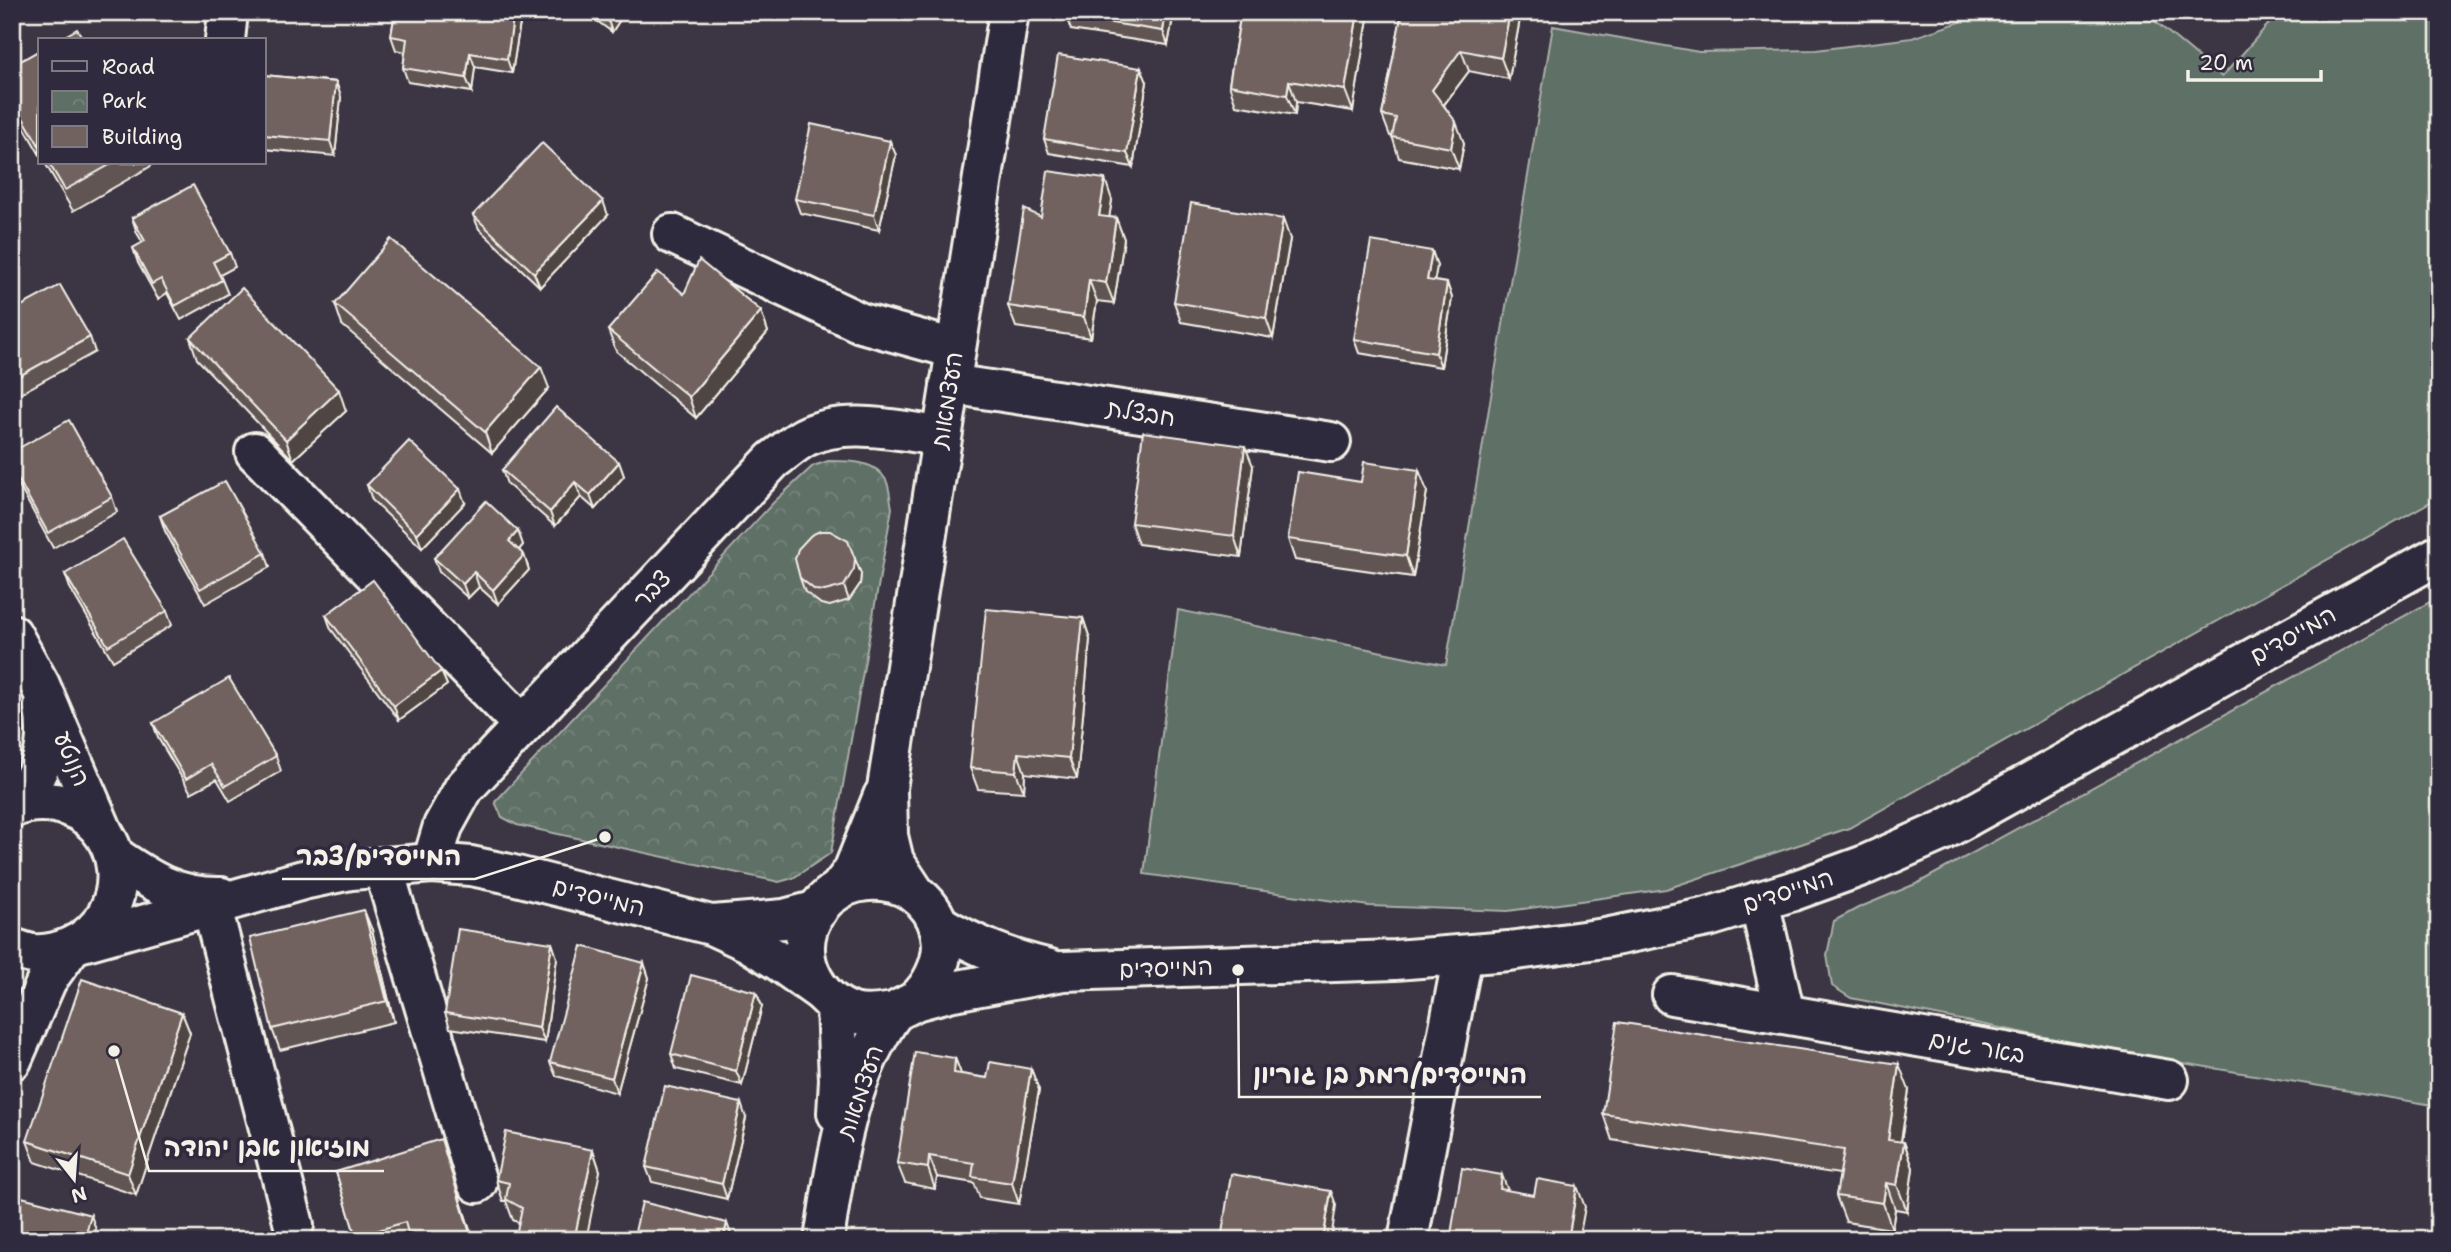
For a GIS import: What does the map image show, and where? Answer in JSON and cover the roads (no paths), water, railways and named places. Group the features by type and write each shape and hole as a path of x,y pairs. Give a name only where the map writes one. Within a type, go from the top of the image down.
{"street":[{"path":"225,38 229,12"},
{"name":"העצמאות","path":"915,893 894,861 888,836 887,788 1009,12"},
{"name":"חבצלת","path":"672,234 953,366 1331,442"},
{"name":"צבר","path":"432,863 443,826 464,788 773,460 804,438 831,429 860,426 941,436"},
{"path":"255,452 523,725"},
{"name":"המייסדים","path":"905,1007 953,991 1063,971 1395,960 1463,955 1605,938 1708,917 1865,865 1942,831 2439,555"},
{"name":"הנוטע","path":"12,634 40,684 109,845"},
{"name":"הנוטע","path":"14,807 37,776 46,745 40,684"},
{"name":"העצמאות","path":"829,899 853,871 887,788"},
{"name":"המייסדים","path":"14,807 42,801 66,805 87,817 109,845 146,878 173,891 226,900"},
{"path":"12,1060 47,980 76,945 102,925 113,903 118,879 109,845"},
{"name":"המייסדים","path":"12,948 34,954 59,953 76,945 226,900 351,870 432,863 471,866 505,873 710,925 769,955 829,999"},
{"path":"383,867 477,1183"},
{"path":"878,880 897,884 915,893 929,908 942,944 940,963 931,984 905,1007 872,1016 853,1013 829,999 811,976 805,958 805,938 812,918 829,899 858,881 878,880"},
{"name":"המייסדים","path":"710,925 784,919 829,899"},
{"path":"226,900 294,1225"},
{"path":"1759,901 1785,1014"},
{"name":"המייסדים","path":"937,924 971,944 1013,960 1063,971"},
{"path":"1408,1240 1463,955"},
{"name":"באר גנים","path":"1672,995 2169,1080"},
{"name":"העצמאות","path":"824,1240 834,1175 839,1080 829,999"},
{"name":"העצמאות","path":"834,1175 861,1077 876,1041 905,1007"},
{"path":"12,1011 12,1027"}],"place":[{"name":"המייסדים/צבר","path":"605,837"},
{"name":"המייסדים/רמת בן גוריון","path":"1238,970"},
{"name":"מוזיאון אבן יהודה","path":"114,1051"}]}
